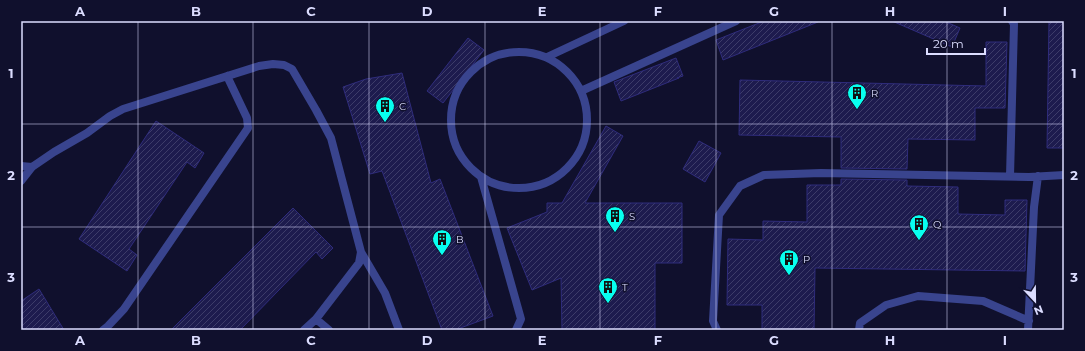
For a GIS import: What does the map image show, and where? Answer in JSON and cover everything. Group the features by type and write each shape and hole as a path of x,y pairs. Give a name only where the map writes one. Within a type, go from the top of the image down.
{"lane":[{"path":"546,58 624,21"},
{"path":"581,91 736,21"},
{"path":"1010,176 1014,24 1012,21"},
{"path":"526,52 546,58 560,66 572,77 581,91 586,112 585,134 578,154 563,171 544,183 523,188 501,186 481,177 472,170 459,153 452,133 451,112 456,91 468,74 485,60 505,53 526,52"},
{"path":"21,182 32,167 123,109 259,66 273,64 284,65 292,69 331,138 361,252 385,294 399,330"},
{"path":"103,330 124,309 248,128 246,118 226,76"},
{"path":"21,166 32,167"},
{"path":"717,330 713,321 719,216 740,186 764,175 822,172 1010,176 1064,175"},
{"path":"1028,330 1034,207 1038,176"},
{"path":"481,177 521,319 516,330"},
{"path":"304,330 316,319 359,263 361,252"},
{"path":"859,330 860,323 886,305 918,296 983,301 1029,321"},
{"path":"316,319 329,330"}],"building":[{"path":"764,21 818,22 723,60 716,40"},
{"path":"892,21 944,21 960,28 952,47"},
{"path":"1049,21 1064,21 1064,148 1047,148"},
{"path":"468,38 484,50 443,103 427,91"},
{"name":"R","path":"986,42 1007,42 1005,108 975,108 975,140 908,139 907,169 841,168 841,137 739,135 740,80 986,86"},
{"path":"676,58 683,76 621,101 614,82"},
{"path":"402,73 431,183 440,179 493,316 455,330 442,330 382,171 370,174 343,87 366,79"},
{"path":"156,121 204,153 195,168 187,162 129,249 137,255 127,271 79,239"},
{"path":"606,126 623,136 585,203 682,203 682,263 655,263 655,330 562,330 561,278 532,290 507,228 547,212 547,203 562,203"},
{"path":"699,141 721,153 705,182 683,169"},
{"path":"841,179 907,180 907,186 958,187 958,214 1005,215 1005,200 1027,200 1025,271 815,268 814,330 762,330 762,305 727,305 728,239 763,240 763,221 807,222 807,185 841,185"},
{"path":"293,208 333,248 322,259 316,252 240,330 171,330"},
{"path":"39,289 64,330 21,330 21,301"}],"place":[{"name":"R","path":"857,110"},
{"name":"C","path":"385,123"},
{"name":"S","path":"615,233"},
{"name":"Q","path":"919,241"},
{"name":"B","path":"442,256"},
{"name":"P","path":"789,276"},
{"name":"T","path":"608,304"}]}
